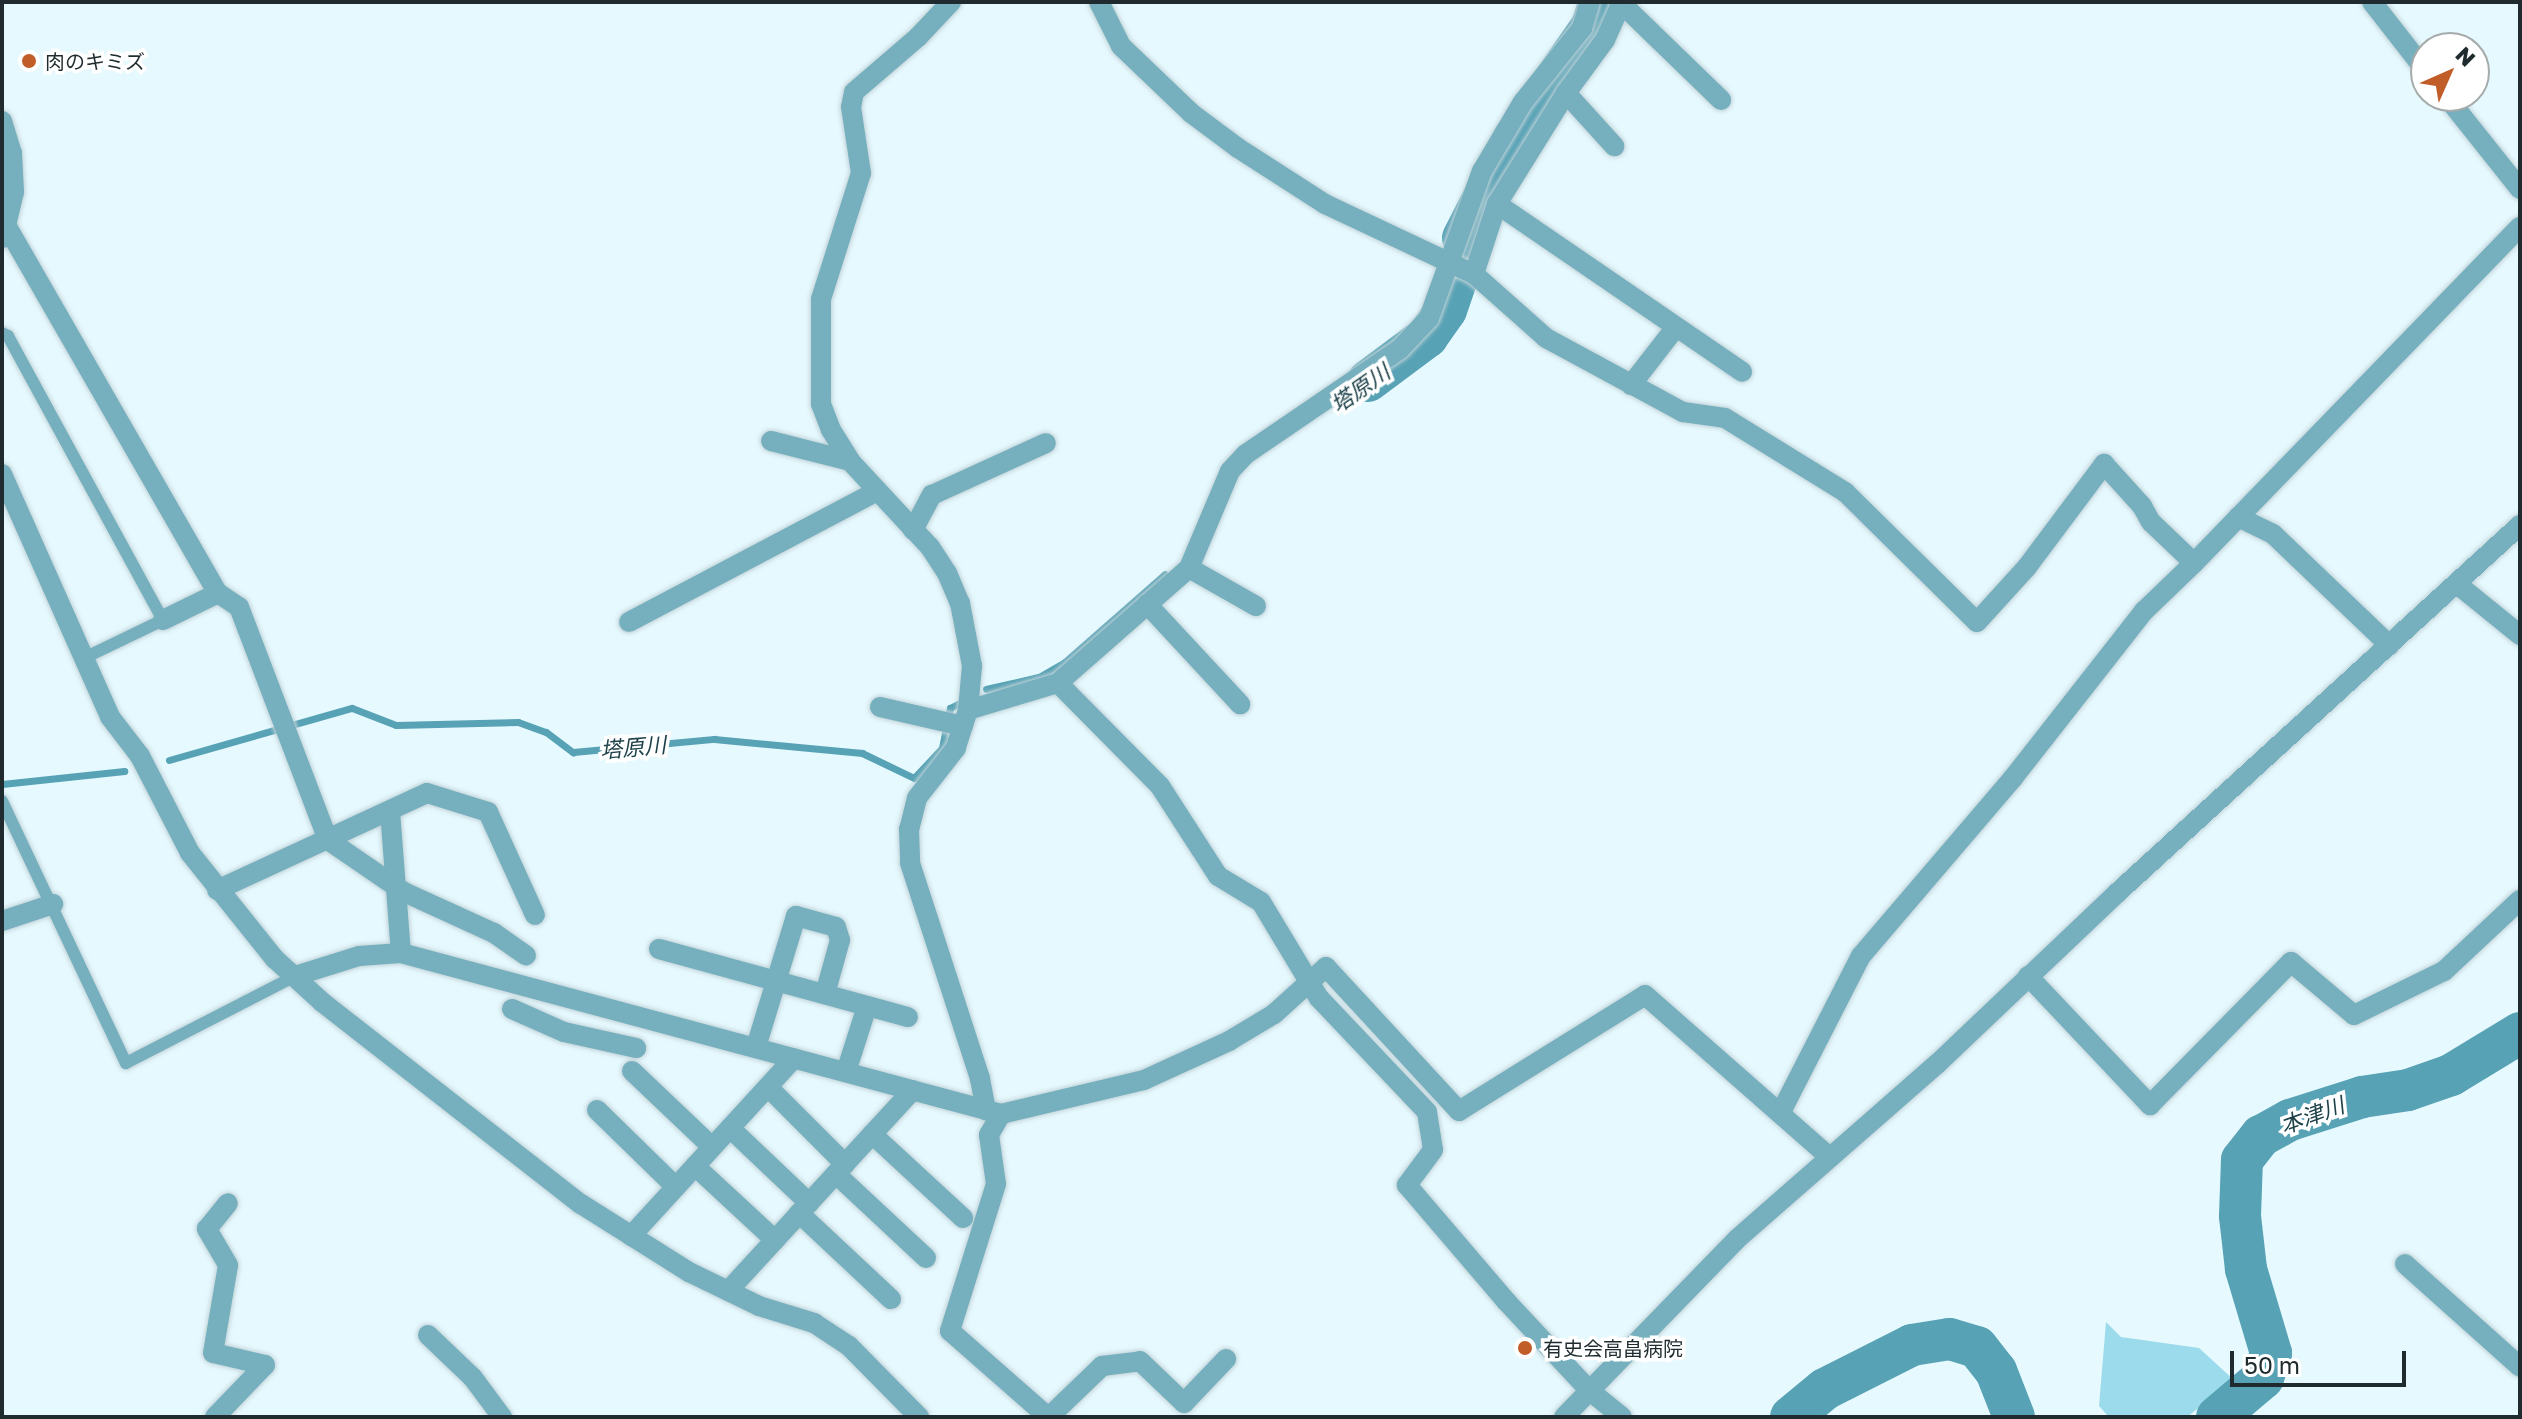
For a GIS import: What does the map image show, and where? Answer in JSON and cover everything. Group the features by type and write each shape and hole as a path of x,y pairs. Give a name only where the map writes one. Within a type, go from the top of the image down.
{"street":[{"path":"951,2 918,37 854,92 851,107 861,173 821,299 821,404 831,430 850,461 913,530 947,573 960,603 972,666 964,721 956,748 917,798 909,829 910,863 980,1079 994,1112 989,1135 996,1184 950,1331 1048,1417 1102,1366 1140,1361 1184,1403 1226,1359"},
{"path":"1099,2 1121,46 1191,113 1238,148 1325,204 1474,274 1546,338 1683,412 1725,418 1845,492 1977,622 2027,567 2104,464 2142,506 2151,522 2194,563"},
{"path":"880,707 937,720 964,721 1058,683 1189,568 1230,471 1246,454 1400,349 1429,318 1450,265 1447,259 1482,171 1523,102 1582,28 1590,2"},
{"path":"2372,2 2410,51"},
{"path":"1474,274 1497,204 1566,93 1605,40 1622,3 1721,100"},
{"path":"1566,93 1614,146"},
{"path":"2459,112 2520,189"},
{"path":"2,121 12,153 14,192 4,235 218,593 239,607 328,840 396,886 494,933 526,955"},
{"path":"1497,204 1742,372"},
{"path":"1781,1112 1861,956 2013,778 2144,611 2520,227"},
{"path":"1631,385 1676,327"},
{"path":"771,441 850,461"},
{"path":"913,530 932,495 1046,443"},
{"path":"2,474 86,657 110,717 140,756 190,853 275,959 322,1002 541,1175 689,1272 759,1306 814,1323 849,1346 919,1417"},
{"path":"629,622 876,492"},
{"path":"2238,517 2273,534 2389,645"},
{"path":"1564,1417 1737,1239 1828,1156 1938,1063 2028,976 2520,525"},
{"path":"1189,568 1256,606"},
{"path":"2457,584 2520,635"},
{"path":"163,620 218,593"},
{"path":"1147,604 1240,704"},
{"path":"1058,683 1160,786 1218,876 1261,902 1319,998 1427,1112 1433,1150 1407,1185 1506,1301 1590,1391 1622,1417"},
{"path":"217,890 427,793 488,812 535,915"},
{"path":"390,811 401,953"},
{"path":"2028,976 2150,1105 2291,962 2354,1015 2444,971 2520,900"},
{"path":"2,921 53,904"},
{"path":"756,1047 796,916 836,927 840,940 825,994"},
{"path":"659,949 908,1017"},
{"path":"295,976 359,956 401,953 994,1112 1144,1080 1241,1034 1274,1014 1326,967 1459,1111 1645,995 1828,1156"},
{"path":"846,1072 867,1006"},
{"path":"512,1009 564,1032 636,1048"},
{"path":"631,1236 794,1058"},
{"path":"632,1071 712,1147"},
{"path":"768,1087 840,1169 926,1258"},
{"path":"728,1291 913,1090"},
{"path":"597,1110 676,1187"},
{"path":"730,1128 891,1299"},
{"path":"872,1134 963,1218"},
{"path":"695,1166 775,1240"},
{"path":"215,1417 265,1365 213,1353 228,1265 207,1229 228,1203"},
{"path":"2405,1264 2520,1367"},
{"path":"428,1335 473,1378 502,1417"}],"lane":[{"path":"2,333 8,336 163,620 86,657"},
{"path":"2,801 126,1063 295,976"}],"shaded area":[{"path":"2106,1322 2121,1337 2199,1348 2234,1380 2187,1417 2109,1417 2099,1406"}],"waterway":[{"name":"塔原川","path":"1463,238 1514,138 1592,26 1600,2"},
{"name":"塔原川","path":"1368,381 1427,337 1446,310 1456,281"},
{"name":"塔原川","path":"986,689 1039,677 1065,662 1165,574"},
{"name":"塔原川","path":"169,760 352,708 396,725 518,722 546,732 573,752 714,739 862,753 914,778 942,748 950,708 964,701"},
{"name":"塔原川","path":"2,784 124,771"},
{"name":"本津川","path":"2217,1417 2263,1378 2271,1353 2246,1269 2240,1216 2242,1160 2261,1136 2290,1120 2362,1097 2408,1090 2451,1075 2520,1033"},
{"name":"本津川","path":"1791,1417 1825,1389 1912,1345 1950,1339 1977,1347 1996,1371 2014,1417"}],"place":[{"name":"肉のキミズ","path":"29,61"},
{"name":"有史会高畠病院","path":"1525,1348"}]}
